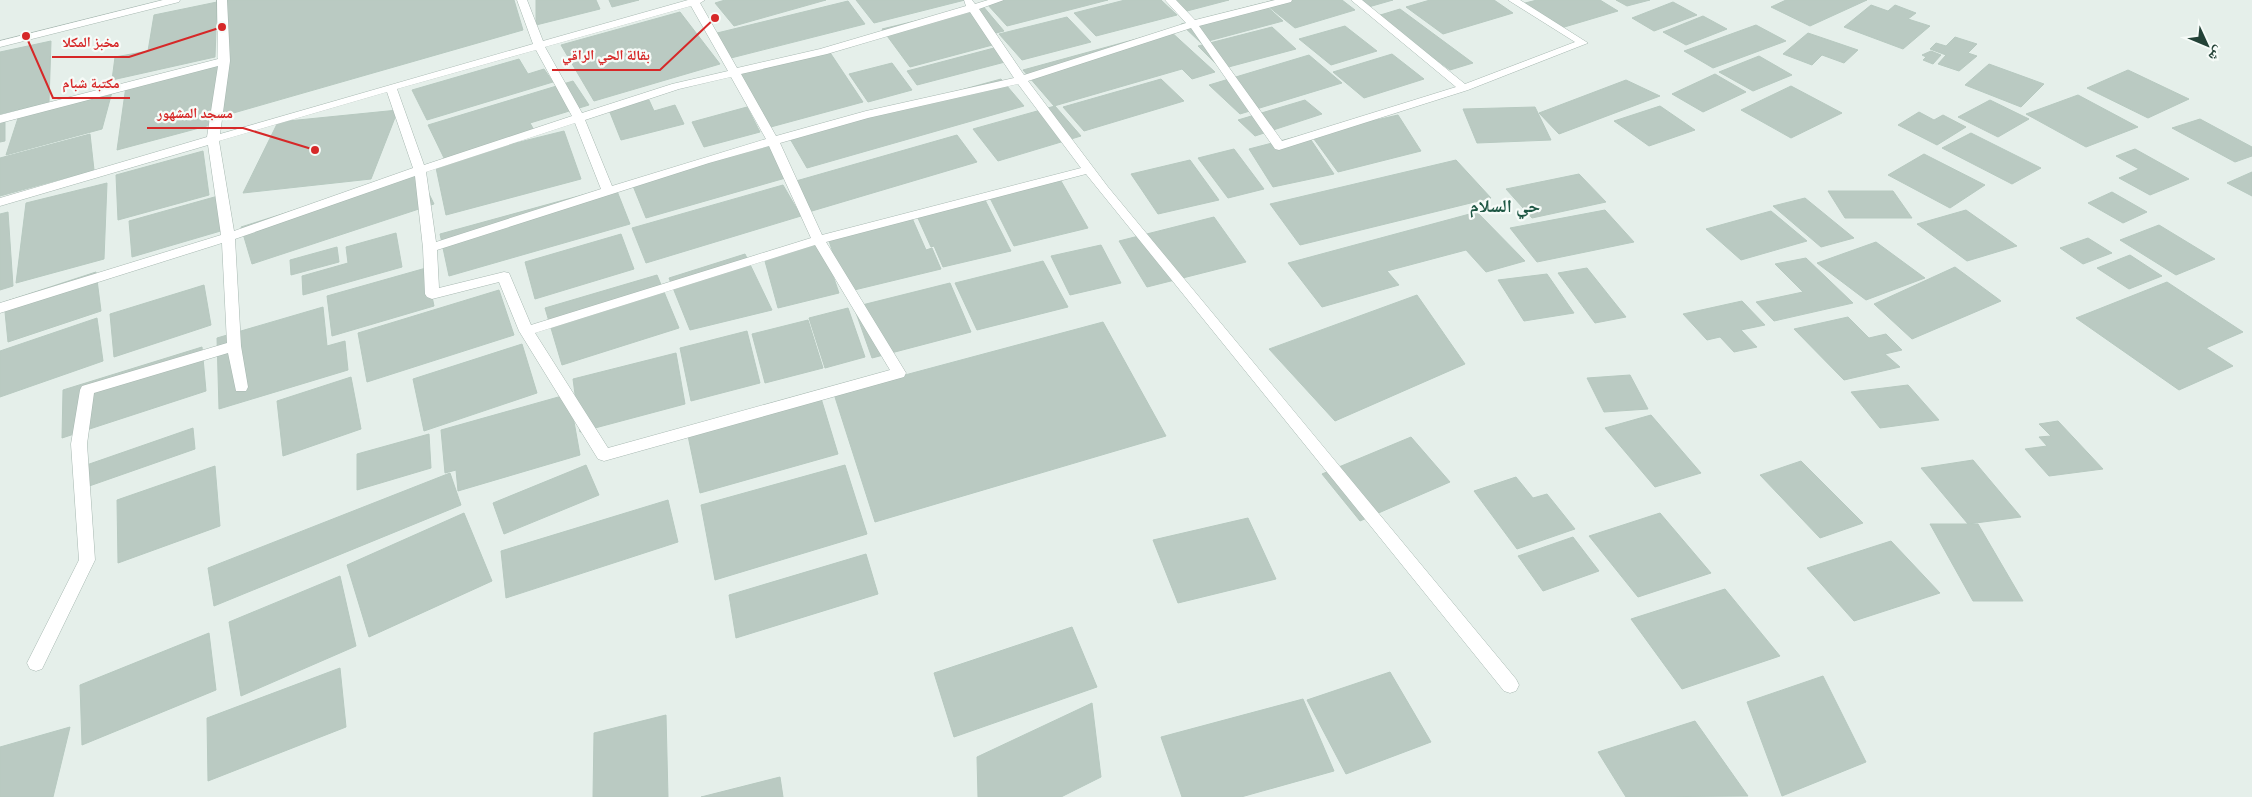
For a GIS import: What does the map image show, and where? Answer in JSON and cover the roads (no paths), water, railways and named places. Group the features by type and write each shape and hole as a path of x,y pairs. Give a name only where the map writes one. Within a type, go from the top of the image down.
{"street":[{"path":"0,44 175,0"},
{"path":"222,0 224,61 213,140 228,237 234,346 241,387"},
{"path":"522,0 538,46 579,118 608,191"},
{"path":"0,308 228,237 420,170 676,86 823,52 970,4 999,0"},
{"path":"1170,0 1193,24 1279,146 1464,88 1583,43 1513,0"},
{"path":"430,248 705,160 866,115 1021,80 1193,24 1287,0"},
{"path":"1356,0 1464,88"},
{"path":"0,202 390,86 696,1 733,73 773,141 818,240 899,373 604,455 526,331 504,276 432,294 430,248 420,170 390,86"},
{"path":"970,4 1021,80 1104,190 1510,685"},
{"path":"0,119 224,61"},
{"path":"526,331 818,240 1090,170"},
{"path":"36,663 87,560 79,444 87,390 234,346"}],"place":[{"name":"بقالة الحي الراقي","path":"715,18"},
{"name":"مخبز المكلا","path":"222,27"},
{"name":"مكتبة شبام","path":"26,36"},
{"name":"مسجد المشهور","path":"315,150"}],"district":[{"name":"حي السلام","path":"1505,206"}]}
